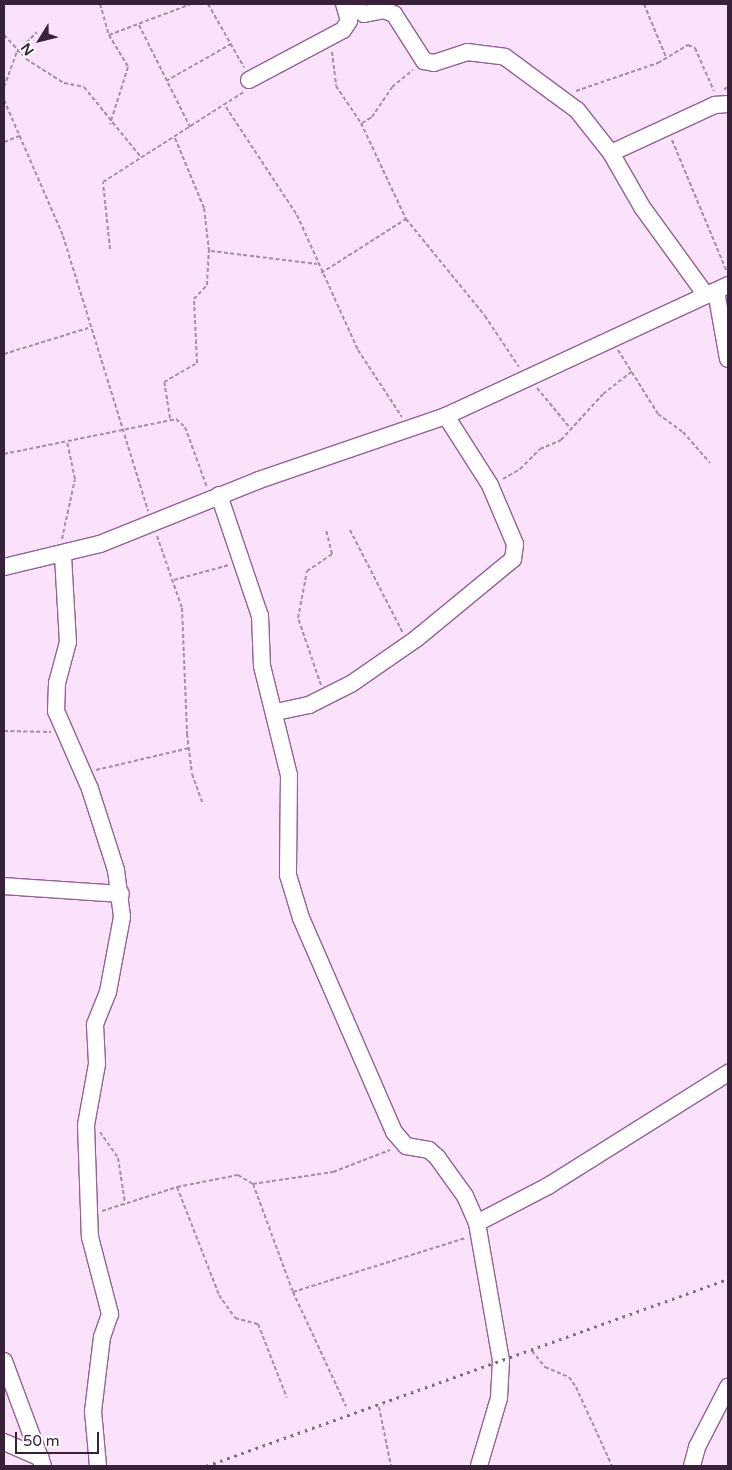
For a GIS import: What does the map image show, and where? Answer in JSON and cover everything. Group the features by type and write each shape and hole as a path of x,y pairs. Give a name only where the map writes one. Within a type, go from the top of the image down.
{"street":[{"path":"250,80 333,37 349,21 344,4"},
{"path":"348,4 364,14 384,10 394,14 424,61 434,63 467,52 492,53 512,62 577,110 611,152 642,207 717,290 728,359"},
{"path":"611,152 665,130 714,104 723,102"},
{"path":"4,567 63,556 215,497 446,416 717,290"},
{"path":"276,712 327,697 409,644 513,560 514,544 490,485 446,416"},
{"path":"215,497 260,616 262,666 276,712 289,775 290,889 388,1120 402,1142 437,1157 465,1196 478,1228 501,1360 498,1398 479,1466"},
{"path":"63,556 68,642 55,694 62,732 84,772 121,894 121,938 95,1025 96,1064 87,1114 88,1216 110,1314 102,1336 93,1411 98,1466"},
{"path":"4,886 121,894"},
{"path":"478,1228 728,1073"},
{"path":"4,1361 44,1461"},
{"path":"692,1466 697,1446 728,1387"},
{"path":"4,1442 44,1461"}],"path":[{"path":"100,4 109,35 128,66 110,124"},
{"path":"109,35 190,4"},
{"path":"110,249 103,182 140,157 226,107 245,91 250,80 232,43 208,4"},
{"path":"644,4 667,57"},
{"path":"139,25 190,127"},
{"path":"4,87 16,52 37,32"},
{"path":"4,35 16,52 64,82 84,87 110,124 140,157"},
{"path":"333,37 333,78 361,123 406,219 481,310 527,378 571,430"},
{"path":"166,81 232,43"},
{"path":"560,99 693,46 723,102"},
{"path":"361,123 372,117 392,87 424,61"},
{"path":"4,100 63,236 88,328 123,427 152,523 174,580 184,618 188,748 203,804"},
{"path":"226,107 298,215 320,273 358,350 409,430"},
{"path":"665,130 694,186 728,276"},
{"path":"4,142 20,136"},
{"path":"170,418 164,382 197,363 194,298 207,285 209,251 204,208 174,138"},
{"path":"320,273 406,219"},
{"path":"209,251 317,264"},
{"path":"4,354 88,328"},
{"path":"611,338 658,414 683,432 710,463"},
{"path":"490,485 520,469 535,453 571,430 603,394 632,371"},
{"path":"4,454 67,442 123,427 170,418 185,427 215,497"},
{"path":"63,556 62,536 75,480 67,442"},
{"path":"326,530 332,554 306,571 298,622 327,697"},
{"path":"350,530 409,644"},
{"path":"174,580 240,562"},
{"path":"4,731 62,732"},
{"path":"84,772 123,766 188,748"},
{"path":"87,1114 118,1158 125,1203"},
{"path":"253,1184 350,1168 402,1142"},
{"path":"88,1216 177,1187 243,1175 253,1184 293,1292 346,1406"},
{"path":"177,1187 218,1295 235,1318 258,1324 286,1398"},
{"path":"293,1292 478,1228"},
{"path":"532,1351 545,1367 569,1377 576,1387 612,1466"},
{"path":"380,1407 391,1466"}],"railway":[{"path":"206,1466 728,1279"}]}
